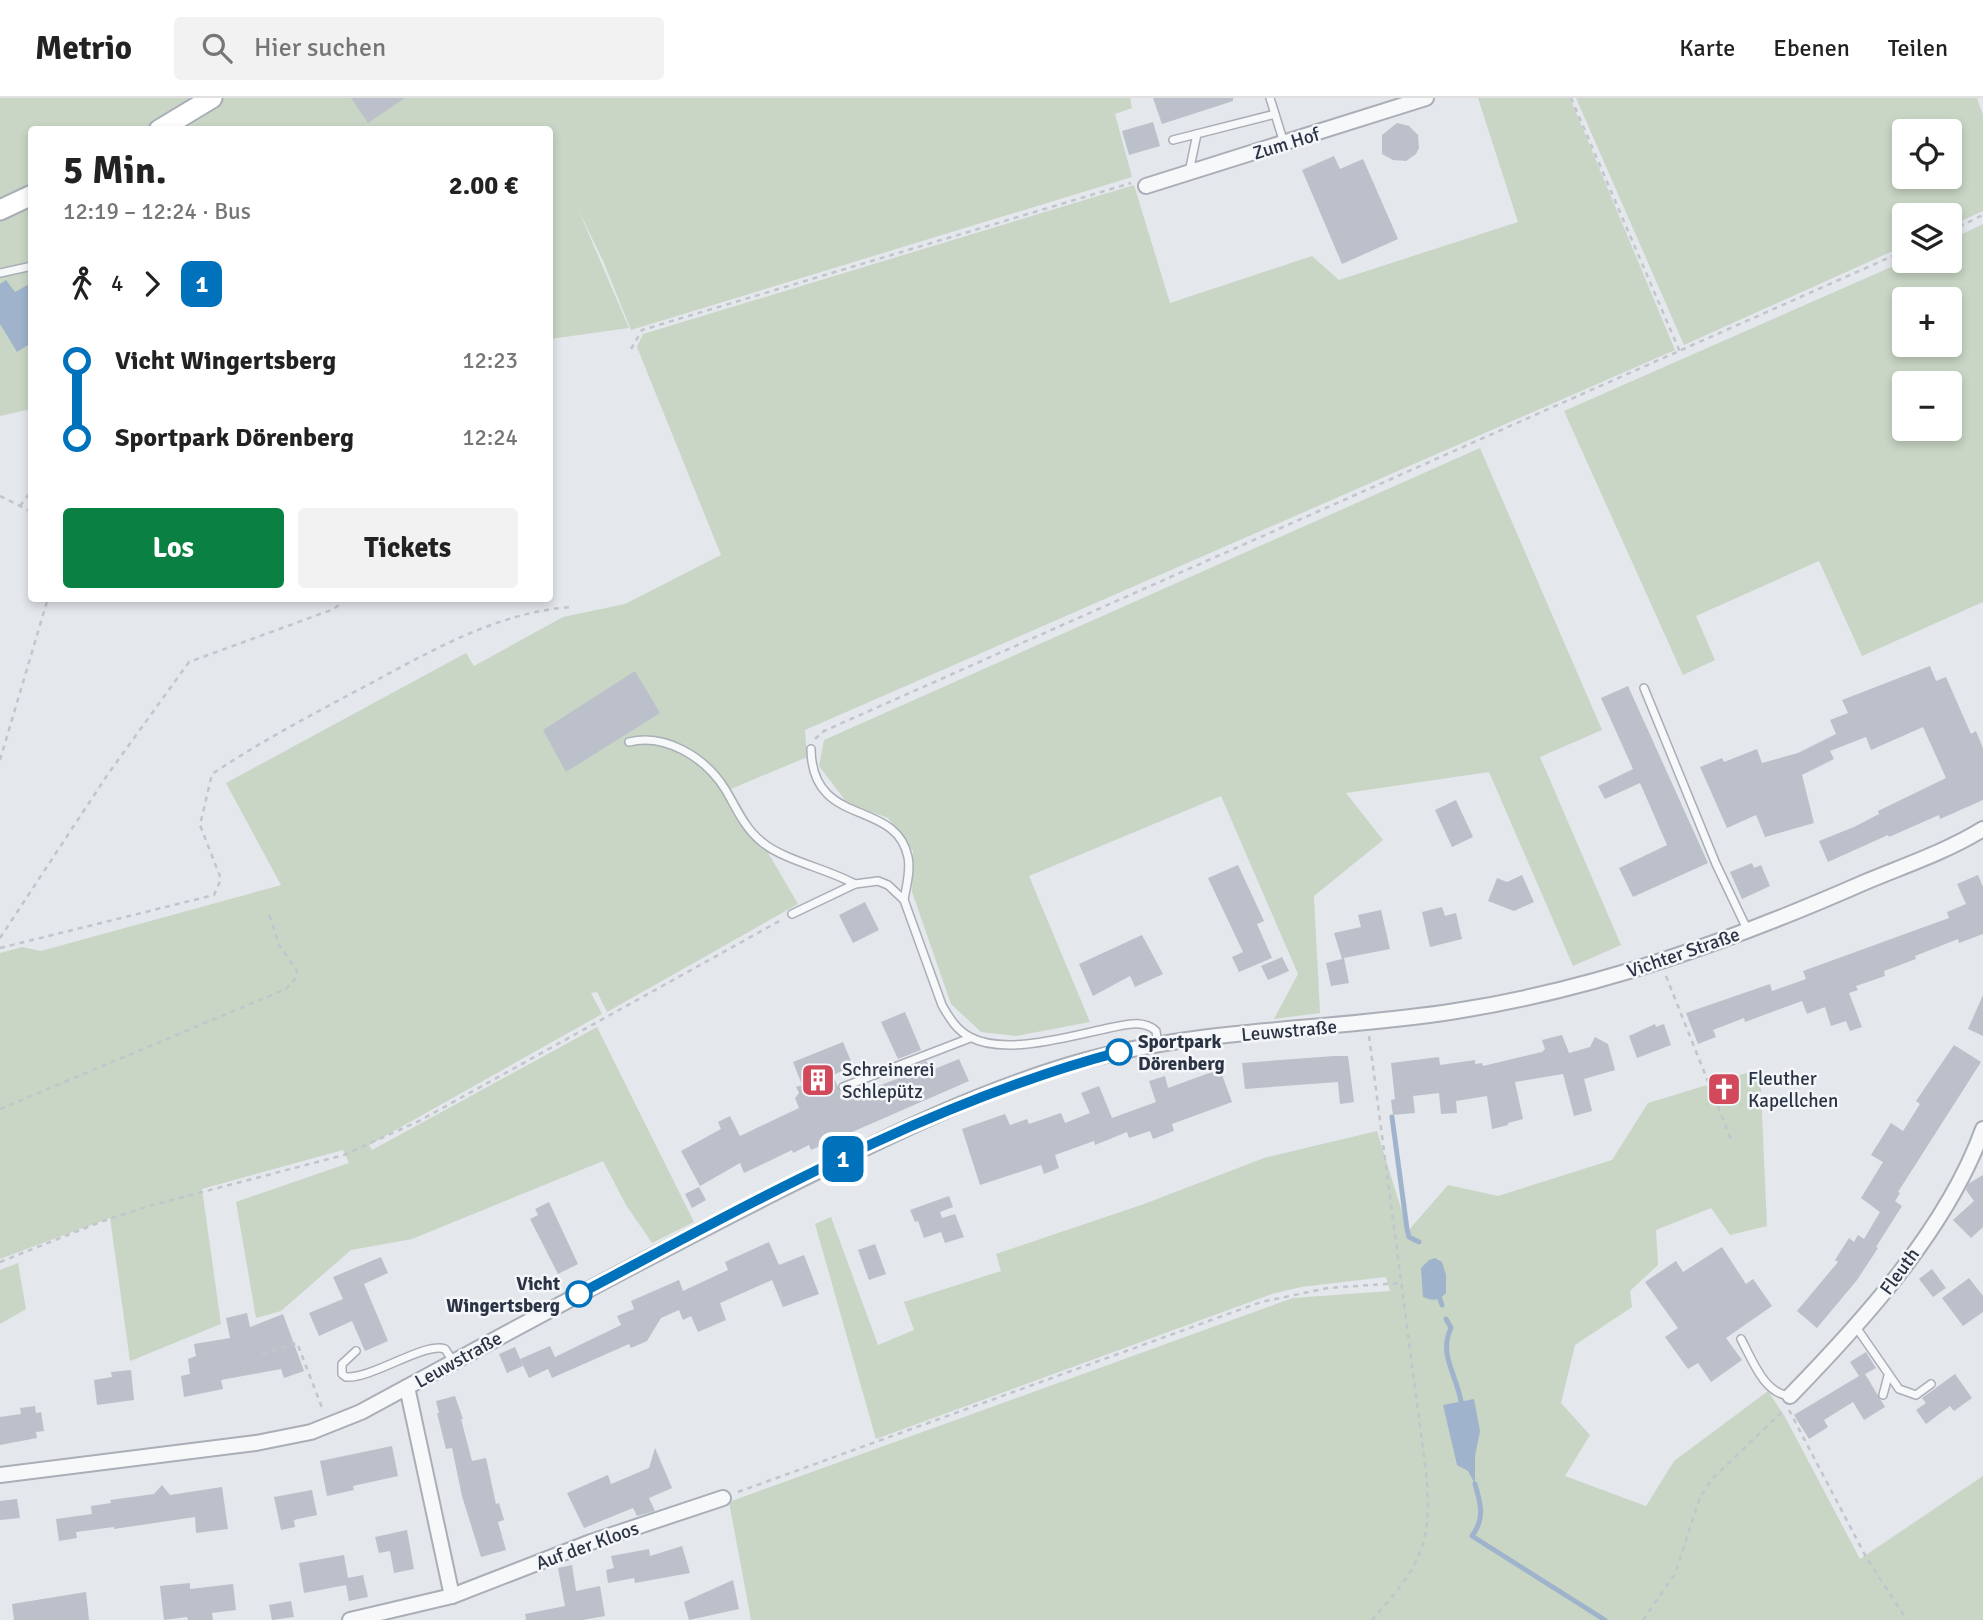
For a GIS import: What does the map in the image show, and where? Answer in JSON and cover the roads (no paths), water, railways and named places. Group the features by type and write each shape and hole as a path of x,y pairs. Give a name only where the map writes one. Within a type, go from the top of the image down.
{"main road":[{"path":"166,126 212,98"},
{"path":"0,210 28,197"}],"street":[{"name":"Zum Hof","path":"1146,186 1426,98"},
{"name":"Vichter Straße","path":"1368,1023 1526,999 1593,983 1800,911 1983,830"},
{"name":"Leuwstraße","path":"0,1475 285,1438 330,1426 701,1230 944,1110 1014,1083 1080,1062 1158,1044 1368,1023"},
{"name":"Fleuth","path":"1790,1396 1856,1327 1893,1281 1957,1186 1982,1136"},
{"path":"407,1387 452,1597"},
{"name":"Auf der Kloos","path":"351,1620 452,1597 591,1542 723,1498"}],"lane":[{"path":"1270,98 1284,144"},
{"path":"1173,140 1275,114"},
{"path":"1189,173 1197,134"},
{"path":"0,273 28,267"},
{"path":"1644,688 1716,864 1747,929"},
{"path":"629,742 645,738 667,741 688,754 724,786 750,830 763,843 855,884"},
{"path":"811,749 815,773 831,798 847,810 866,814 885,825 904,846 909,862 904,900"},
{"path":"793,914 855,884 878,881 888,885 904,900 942,1005 950,1020 970,1038 1000,1045 1025,1043 1137,1023 1156,1031 1158,1044"},
{"path":"843,1087 970,1038"},
{"path":"1856,1327 1899,1389 1916,1395 1931,1384"},
{"path":"1741,1339 1761,1375 1773,1390 1790,1396"},
{"path":"356,1350 342,1364 341,1369 346,1377 436,1348 445,1349 453,1361"},
{"path":"1883,1395 1888,1376"}],"water":[{"path":"6,280 15,292 28,285 28,345 17,352 0,324 0,284"},
{"path":"1435,1258 1442,1262 1446,1275 1446,1293 1433,1300 1423,1297 1421,1268"},
{"path":"1474,1399 1480,1431 1475,1456 1475,1484 1468,1471 1457,1465 1443,1405"}],"waterway":[{"path":"1392,1117 1407,1229 1409,1237 1419,1242"},
{"path":"1440,1299 1442,1305"},
{"path":"1446,1319 1451,1328 1447,1356 1461,1402"},
{"path":"1475,1484 1481,1511 1479,1524 1472,1536 1605,1620"}],"place":[{"name":"Sportpark Dörenberg","path":"1119,1052"},
{"name":"Schreinerei Schlepütz","path":"818,1080"},
{"name":"Fleuther Kapellchen","path":"1724,1089"},
{"name":"Vicht Wingertsberg","path":"579,1294"}]}
